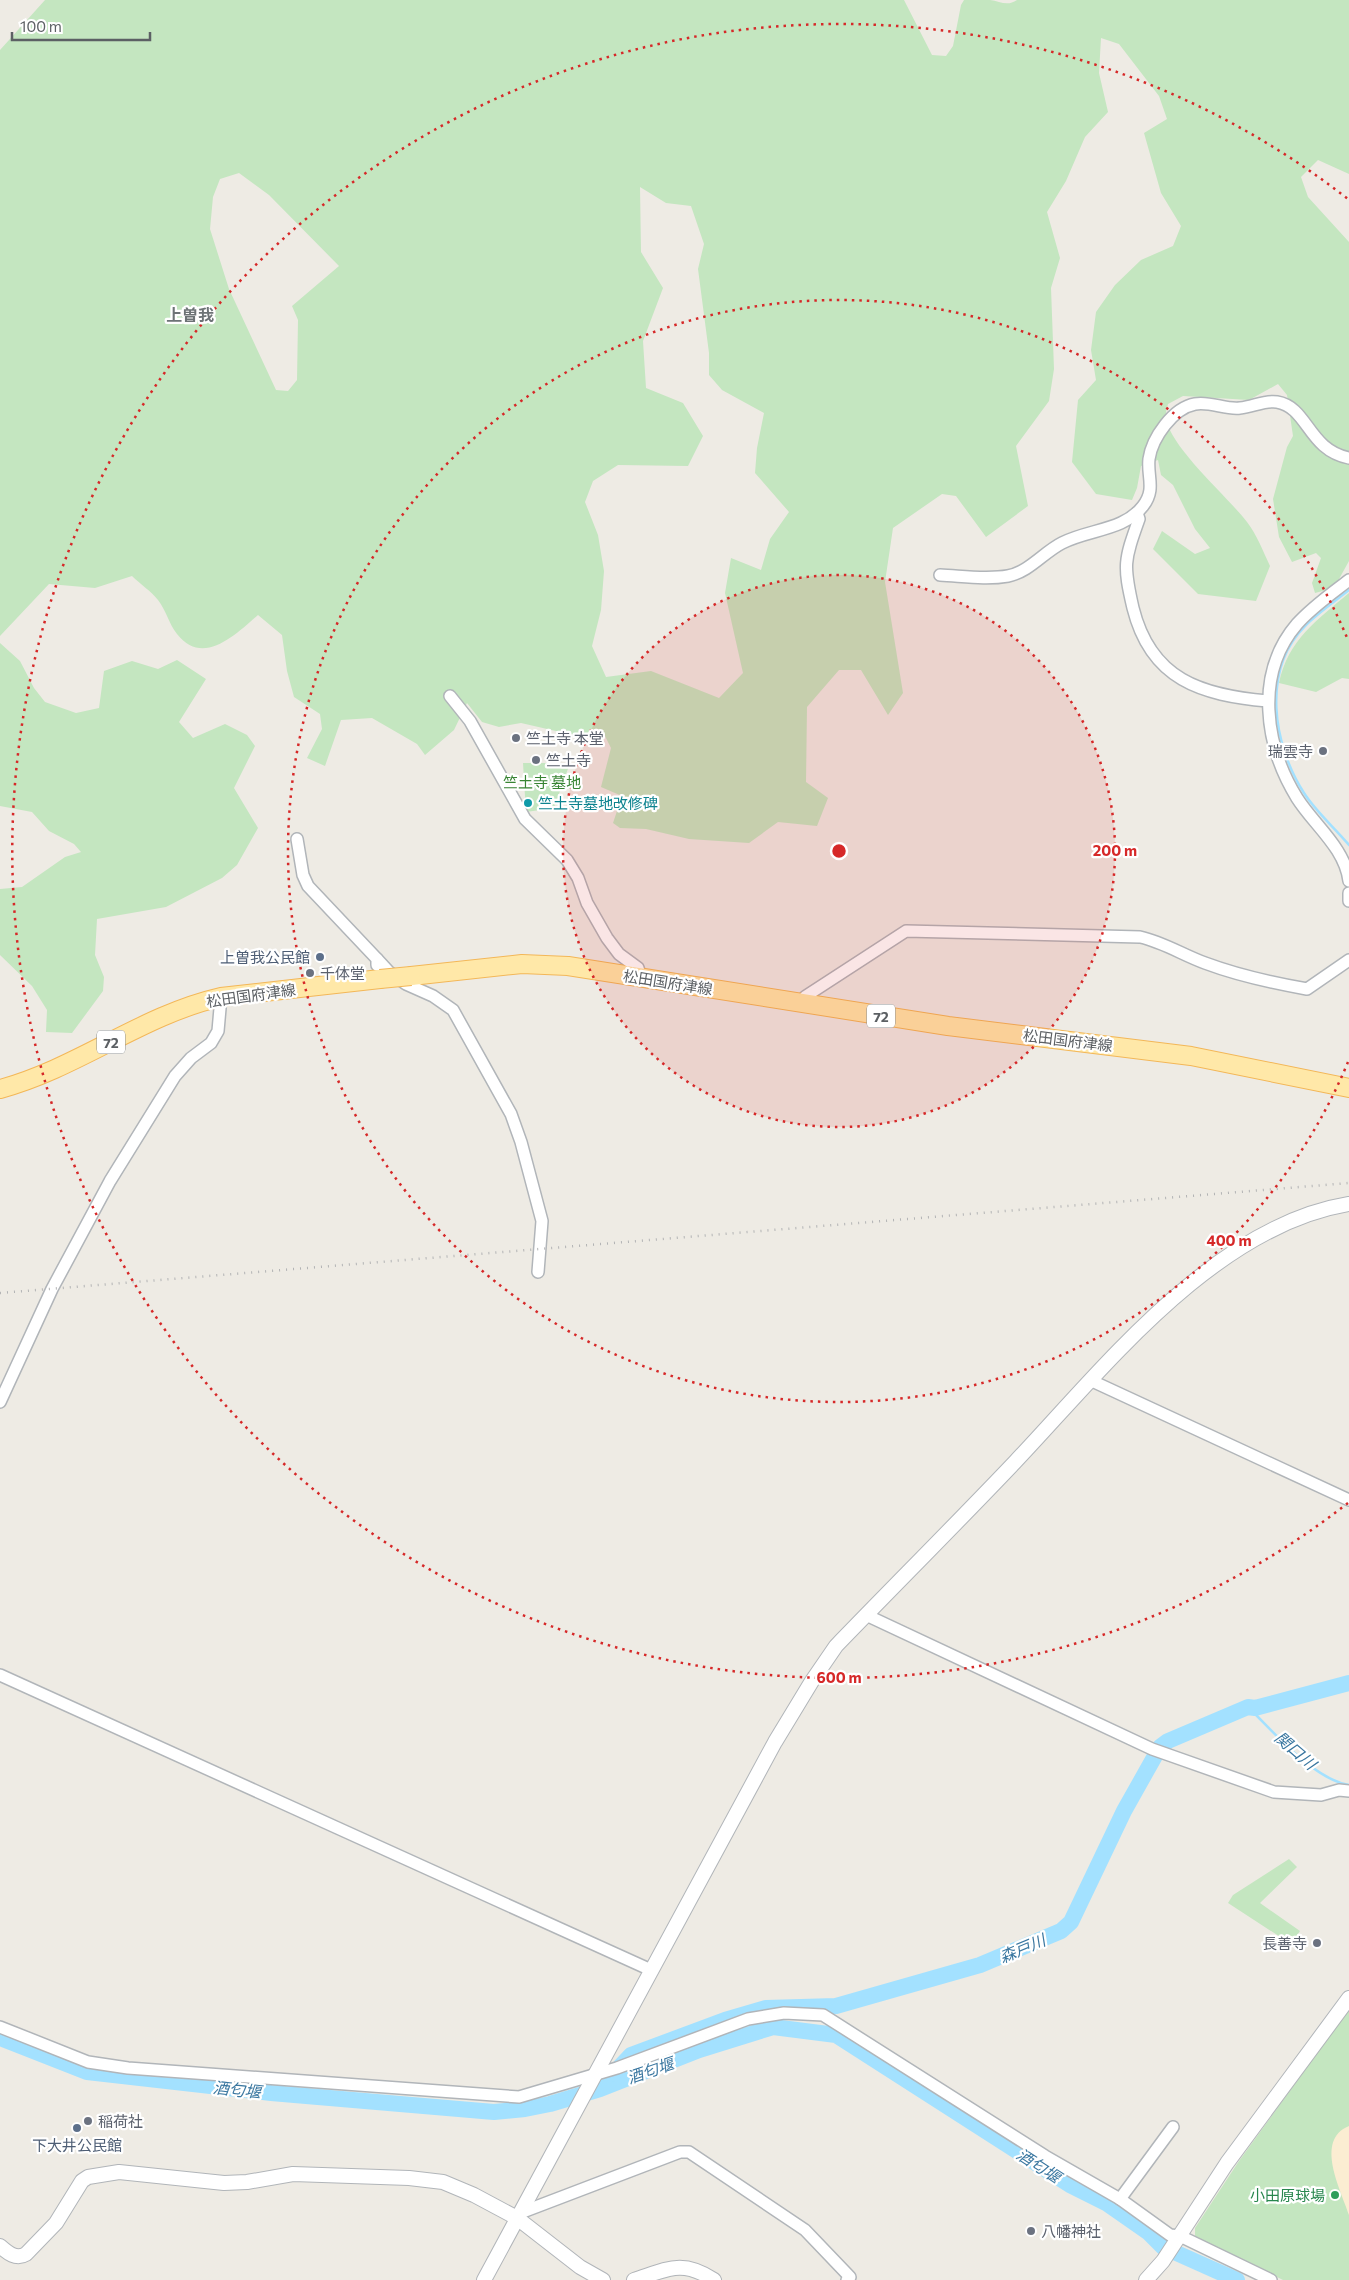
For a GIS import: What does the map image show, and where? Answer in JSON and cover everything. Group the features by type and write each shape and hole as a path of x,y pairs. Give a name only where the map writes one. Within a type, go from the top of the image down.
{"main road":[{"name":"松田国府津線","path":"0,1088 61,1068 166,1014 196,1003 222,997 522,964 568,966 948,1026 1191,1056 1349,1088"}],"street":[{"path":"940,575 1009,576 1022,571 1062,543 1130,520 1137,513 1149,494 1152,481 1149,460 1153,446 1170,419 1195,404 1240,408 1264,402 1279,402 1298,414 1317,441 1326,449 1334,454 1349,458"},
{"path":"1137,513 1139,519 1127,552 1125,570 1136,621 1145,644 1170,671 1190,684 1227,698 1268,701"},
{"path":"1349,580 1297,625 1287,639 1271,669 1268,701 1272,742 1297,798 1344,862 1349,881"},
{"path":"450,696 470,721 525,819 567,860 578,878 587,903 607,938 620,954 638,968 641,978"},
{"path":"297,839 303,875 308,886 389,972 406,984 433,996 453,1010 511,1114 522,1142 542,1221 538,1272"},
{"path":"1349,893 1349,900"},
{"path":"799,1003 806,996 906,931 1140,937 1153,940 1206,963 1245,975 1307,989 1349,960"},
{"path":"377,959 379,980"},
{"path":"433,996 439,973"},
{"path":"0,1402 52,1289 110,1181 175,1076 191,1058 211,1043 218,1030 222,997"},
{"path":"484,2280 650,1970 776,1742 812,1681 836,1646 1145,1325 1210,1267 1276,1228 1326,1208 1349,1204"},
{"path":"1092,1381 1349,1500"},
{"path":"866,1615 1158,1751 1274,1792 1321,1795 1339,1790 1349,1791"},
{"path":"0,1675 650,1970"},
{"path":"1146,2280 1163,2261 1227,2163 1349,1998"},
{"path":"0,2027 88,2062 128,2068 519,2097 597,2072 617,2068 748,2019 784,2013 823,2015 1045,2156 1120,2199 1170,2235 1180,2236 1271,2280"},
{"path":"1120,2199 1174,2128"},
{"path":"518,2215 680,2152 689,2152 805,2230 850,2277 847,2280"},
{"path":"0,2246 17,2257 26,2254 56,2223 82,2181 88,2177 119,2172 224,2183 247,2182 293,2174 432,2180 455,2186 518,2215 580,2268 604,2280"},
{"path":"634,2280 671,2268 690,2267 714,2280"}],"green space":[{"path":"45,0 904,0 932,55 946,56 953,46 961,5 964,0 990,0 1010,3 1017,0 1349,0 1349,174 1318,160 1301,177 1308,197 1349,242 1349,561 1334,588 1315,593 1312,583 1321,558 1316,553 1292,562 1279,537 1273,499 1287,447 1293,436 1287,395 1278,384 1249,400 1183,396 1168,404 1166,413 1170,431 1178,444 1201,472 1238,511 1260,543 1270,566 1256,601 1198,594 1153,549 1162,531 1195,554 1210,548 1195,529 1173,485 1161,475 1158,460 1141,466 1137,488 1132,500 1096,494 1072,462 1078,400 1096,380 1091,350 1096,312 1115,285 1141,260 1173,246 1181,226 1161,193 1144,133 1167,119 1159,96 1119,44 1101,38 1099,73 1108,112 1085,137 1066,181 1047,212 1060,258 1051,288 1054,369 1049,401 1016,446 1028,506 986,537 956,496 942,494 893,528 885,582 903,693 888,715 861,670 839,670 807,707 806,782 828,798 817,826 778,822 749,843 689,839 646,829 620,828 613,823 622,796 601,787 611,748 605,736 569,734 521,723 499,727 482,722 467,703 454,730 425,755 417,744 372,718 341,720 325,766 307,758 322,729 320,714 294,697 287,671 282,635 258,615 229,639 208,648 197,648 187,643 177,634 158,600 132,576 95,588 49,584 0,636 0,50","holes":["239,173 269,195 339,266 292,306 298,320 297,380 288,391 276,390 229,289 210,229 213,197 220,179","640,187 666,203 691,206 704,244 698,269 709,353 709,375 722,390 764,413 757,448 755,473 789,512 770,539 761,570 731,558 725,593 743,673 719,698 651,671 606,677 592,646 601,610 604,571 598,535 585,502 593,481 618,465 688,466 703,436 683,403 646,388 643,341 663,288 641,252"]},
{"path":"1349,593 1349,679 1342,678 1316,692 1279,683 1289,655 1305,632"},
{"path":"0,643 20,661 34,688 45,702 76,713 99,708 104,671 132,661 158,669 177,660 206,679 179,722 193,738 225,724 247,735 255,746 234,788 258,828 237,865 222,878 166,907 97,919 95,955 104,977 103,991 72,1033 46,1032 47,1010 32,986 0,955 0,889 22,887 65,857 81,852 74,844 49,831 32,812 0,806"},
{"name":"竺土寺 墓地","path":"523,763 570,763 554,808 526,812"},
{"path":"1289,1859 1297,1867 1260,1903 1300,1931 1291,1944 1228,1903 1233,1895"},
{"path":"1349,2009 1349,2280 1283,2280 1195,2236 1195,2228 1239,2161"}],"sand":[{"path":"1349,2126 1349,2215 1336,2180 1332,2154 1333,2142 1339,2133"}],"waterway":[{"path":"1349,590 1310,621 1291,644 1282,664 1277,686 1276,708 1279,731 1293,774 1309,800 1349,845"},
{"name":"森戸川","path":"613,2074 631,2055 725,2020 766,2008 836,2006 980,1965 1061,1931 1071,1922 1124,1811 1160,1747 1168,1741 1248,1707 1255,1708 1349,1683"},
{"name":"関口川","path":"1248,1707 1308,1764 1335,1781 1349,1785"},
{"name":"酒匂堰","path":"0,2038 87,2072 271,2093 494,2112 550,2104 600,2089 699,2050 773,2027 836,2035 1070,2185 1106,2203 1149,2233 1163,2247 1237,2280"}],"railway":[{"path":"0,1293 1349,1183"}],"place":[{"name":"竺土寺 本堂","path":"516,738"},
{"name":"瑞雲寺","path":"1323,751"},
{"name":"竺土寺","path":"536,760"},
{"name":"竺土寺墓地改修碑","path":"528,803"},
{"name":"上曽我公民館","path":"320,957"},
{"name":"千体堂","path":"310,973"},
{"name":"長善寺","path":"1317,1943"},
{"name":"稲荷社","path":"88,2121"},
{"name":"下大井公民館","path":"77,2128"},
{"name":"小田原球場","path":"1335,2195"},
{"name":"八幡神社","path":"1031,2231"}],"district":[{"name":"上曽我","path":"190,314"}]}
